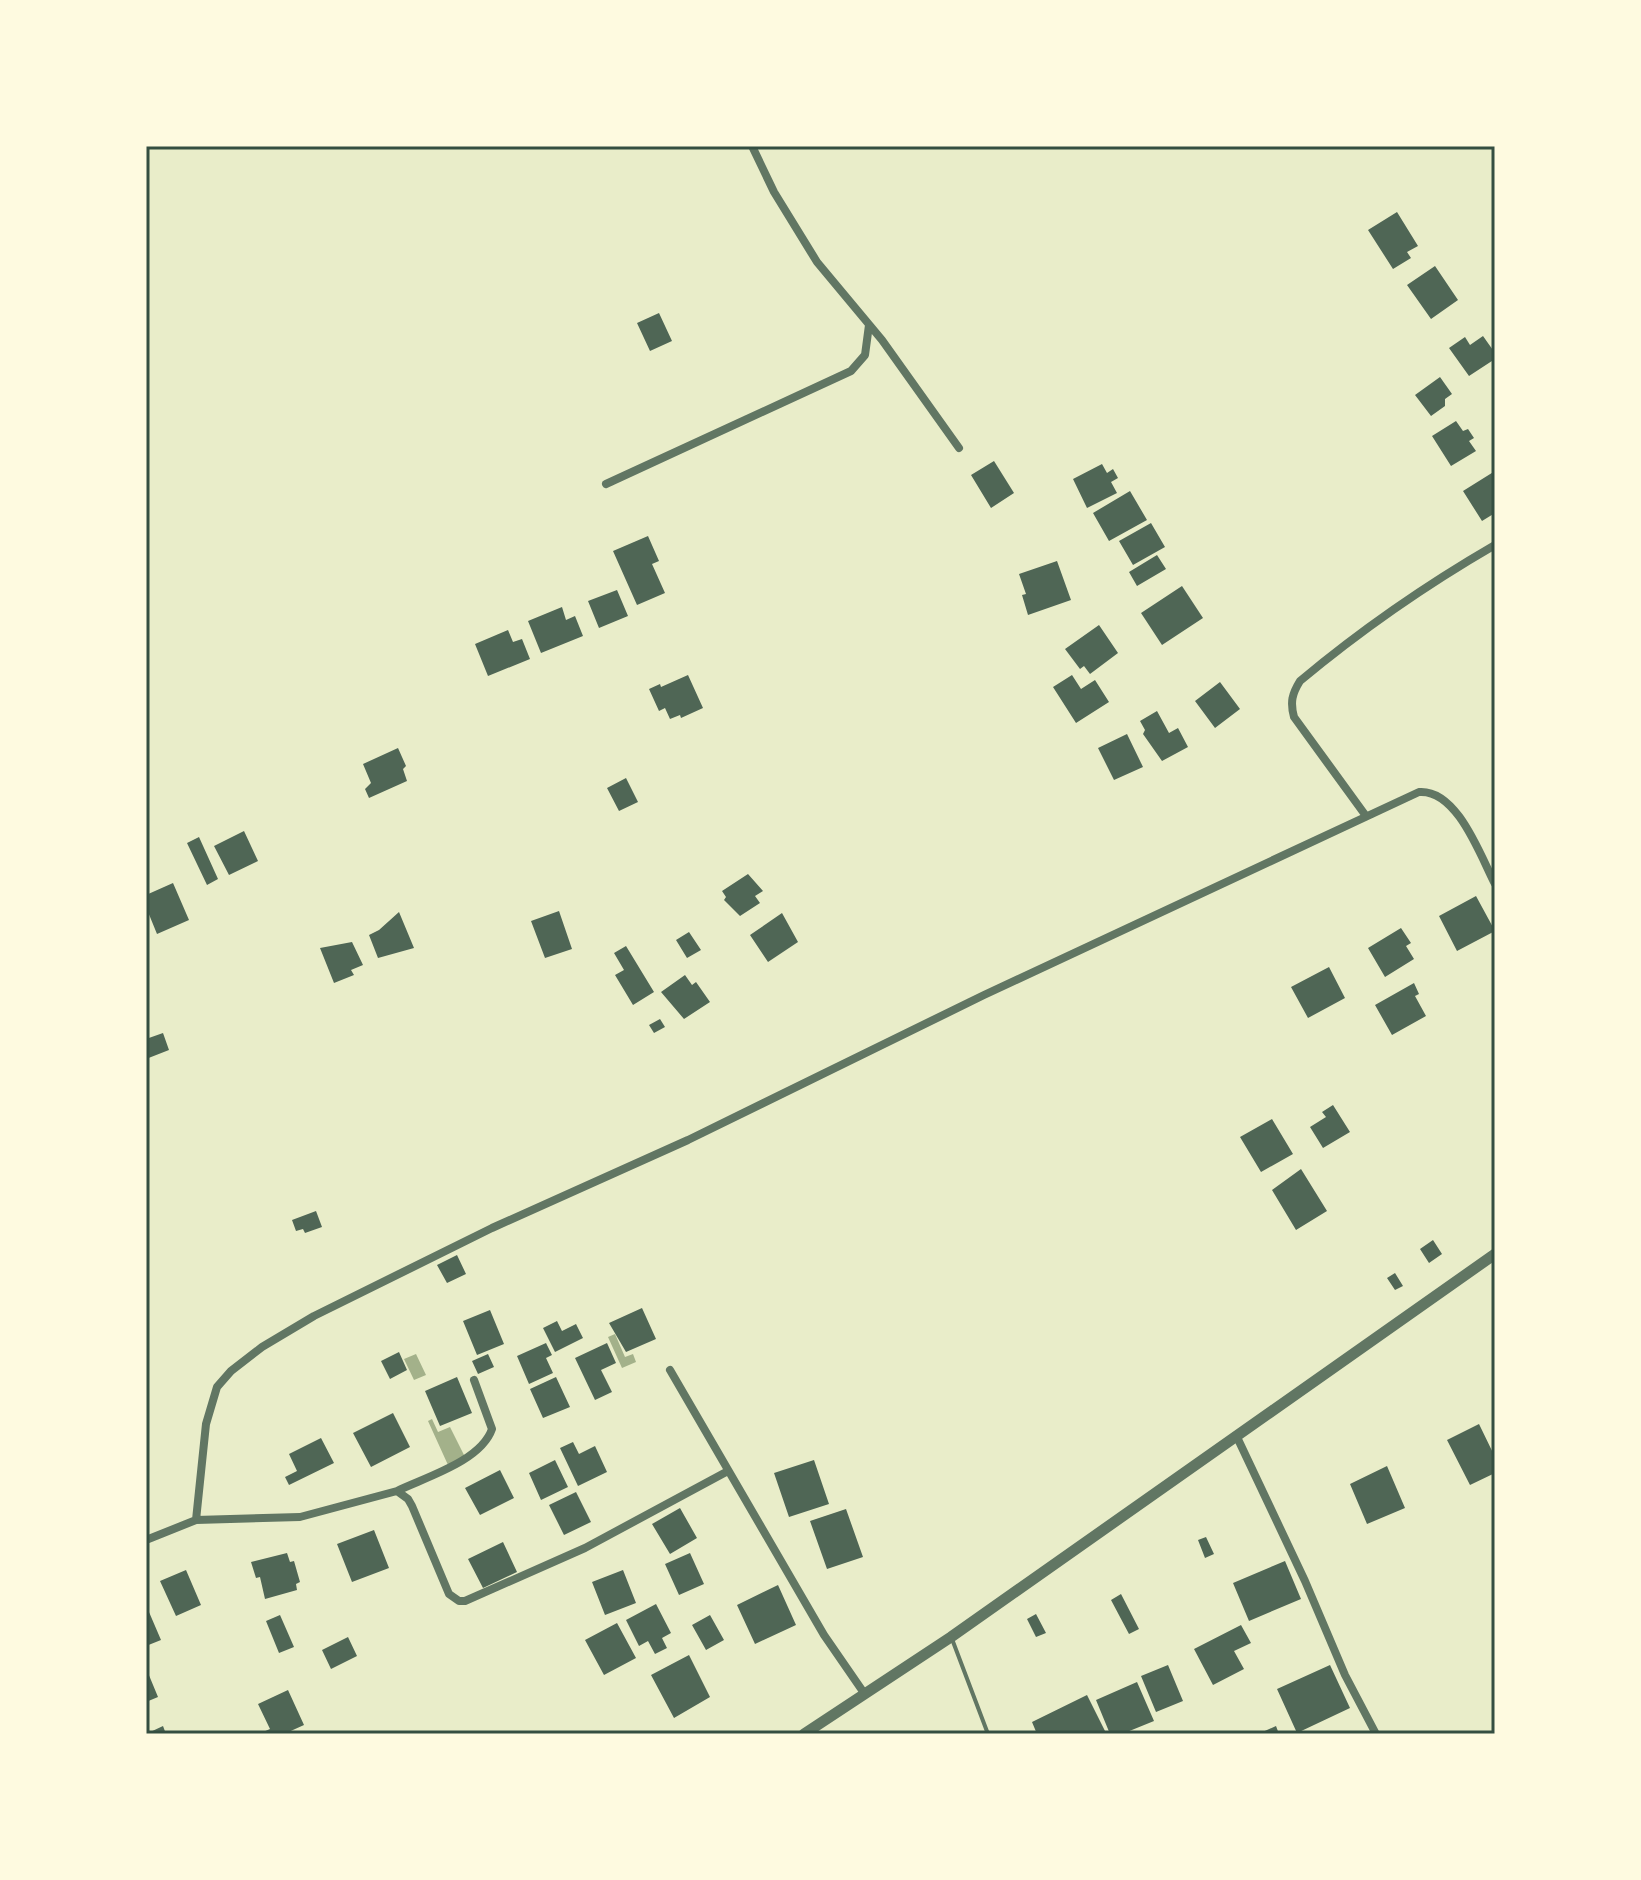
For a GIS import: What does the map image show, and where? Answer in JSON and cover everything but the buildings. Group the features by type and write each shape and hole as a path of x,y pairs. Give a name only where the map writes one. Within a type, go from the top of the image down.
{"street":[{"path":"752,146 774,192 817,262 869,325 959,448"},
{"path":"606,484 851,371 865,355 869,325"},
{"path":"1366,816 1294,717 1290,705 1292,693 1300,681 1387,613 1495,545"},
{"path":"196,1520 206,1424 217,1387 231,1371 262,1347 314,1316 492,1228 688,1140 984,995 1419,792 1436,793 1452,806 1495,884"},
{"path":"804,1734 951,1637 1236,1435 1493,1259"},
{"path":"670,1370 824,1635 864,1693"},
{"path":"146,1540 196,1520 300,1517 397,1491 470,1457 488,1441 492,1429 474,1380"},
{"path":"1236,1435 1305,1581 1345,1675 1376,1734"},
{"path":"397,1491 412,1506 449,1594 459,1601 465,1601 585,1548 728,1471"}],"lane":[{"path":"951,1637 988,1734"}],"shaded area":[{"path":"615,1334 625,1357 633,1354 636,1362 622,1368 608,1337"},
{"path":"416,1354 426,1375 414,1380 404,1359"},
{"path":"432,1419 438,1432 450,1427 465,1457 448,1465 428,1421"}]}
